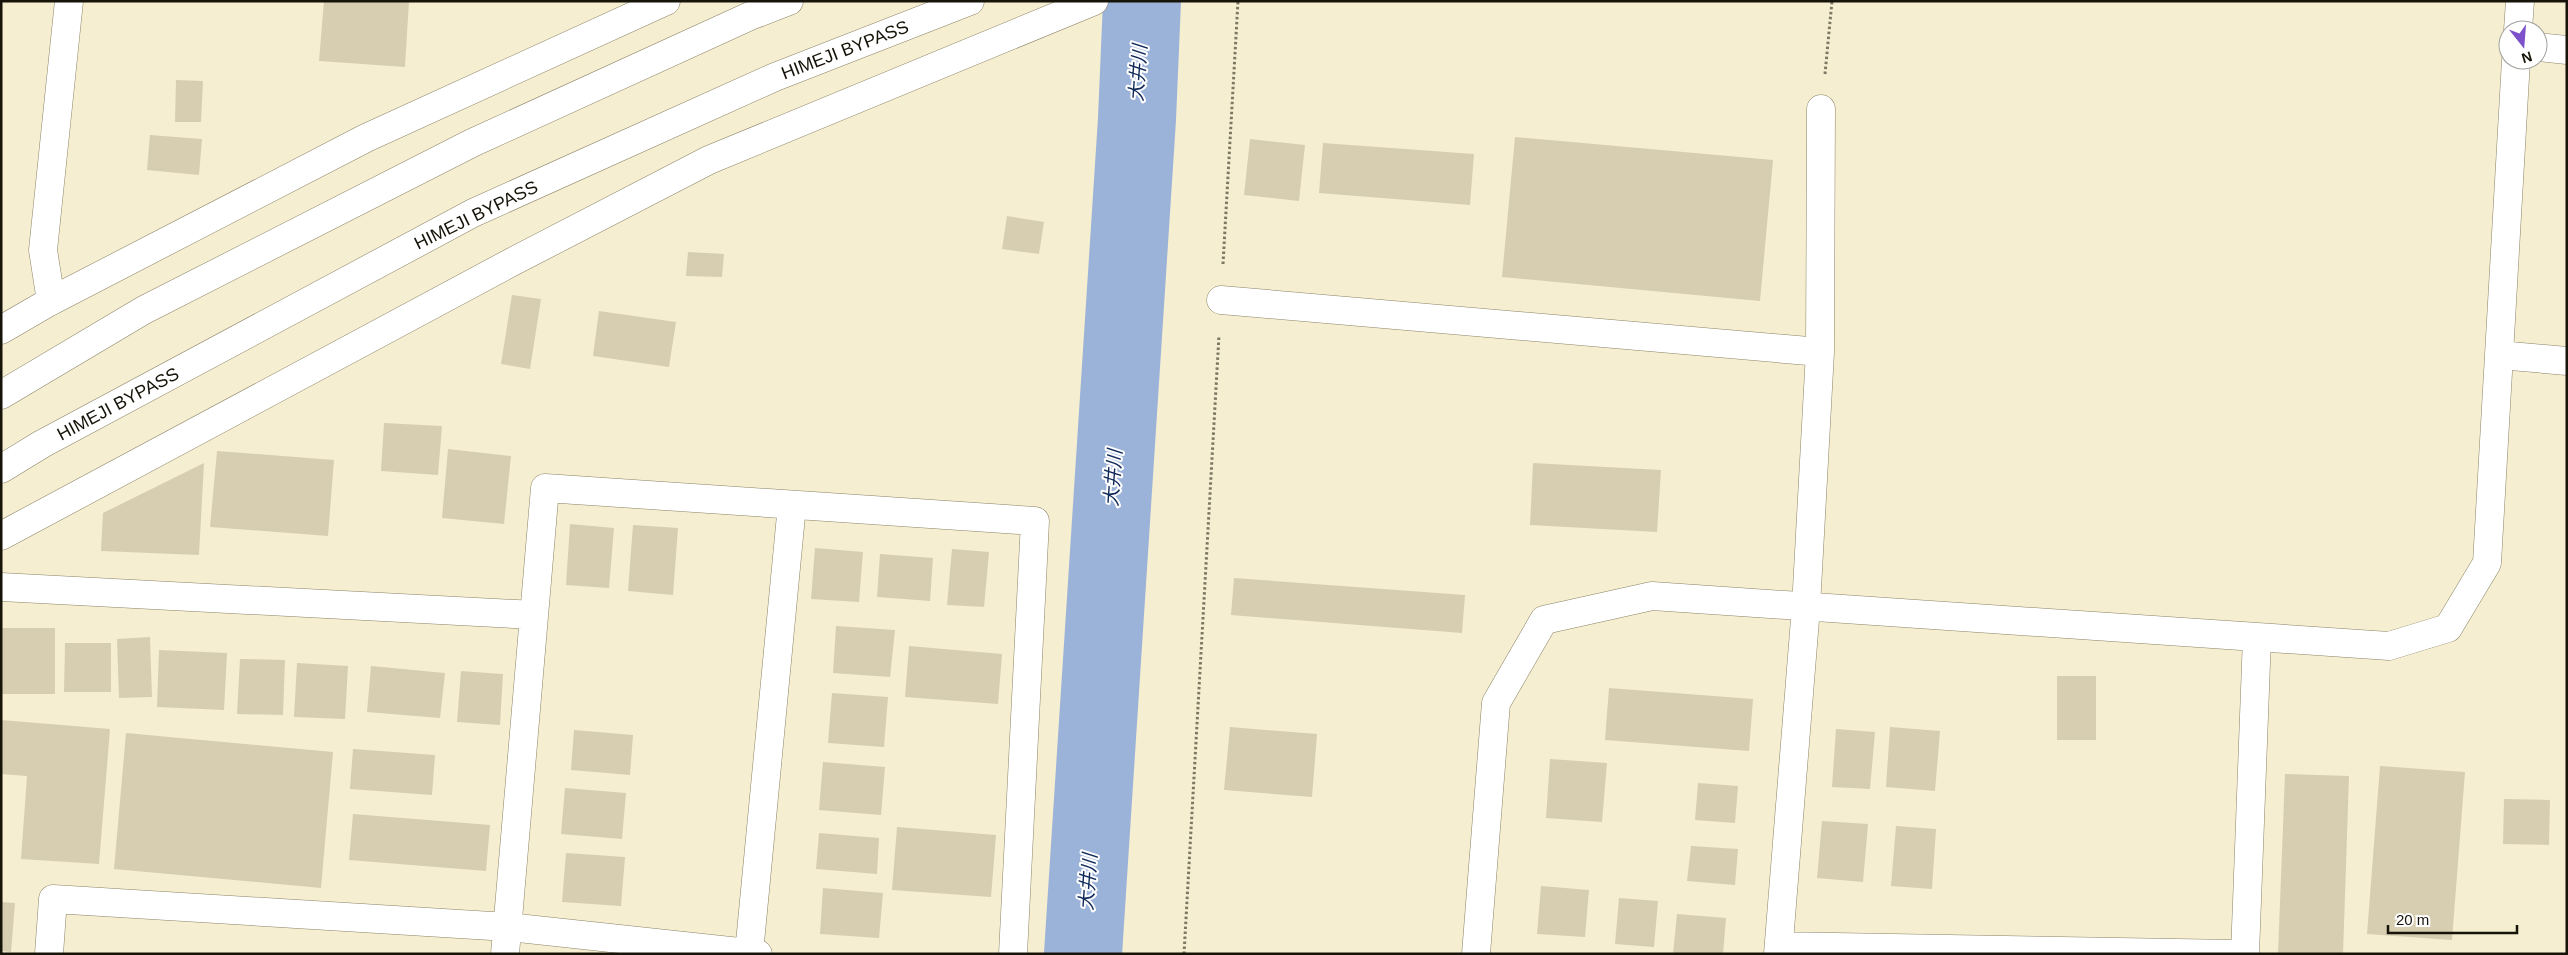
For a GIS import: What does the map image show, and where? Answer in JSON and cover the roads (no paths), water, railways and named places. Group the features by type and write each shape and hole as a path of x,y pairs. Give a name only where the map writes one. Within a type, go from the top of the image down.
{"main road":[{"path":"51,301 43,250 69,1"},
{"path":"1,330 51,301 366,138 666,1"},
{"path":"1,395 144,310 472,143 741,20 789,1"},
{"name":"HIMEJI BYPASS","path":"1,469 42,444 473,213 775,77 970,1"},
{"path":"2519,20 2520,1"},
{"path":"1,536 512,262 709,160 1090,3"},
{"path":"2548,47 2567,50"},
{"path":"1476,954 1496,703 1544,620 1652,596 2389,646 2448,628 2487,563 2515,70"},
{"path":"1822,109 1820,352 1806,607 1778,950 2235,954"},
{"path":"1221,300 1820,352"},
{"path":"2500,355 2567,361"},
{"path":"505,954 545,488 1035,521 1013,954"},
{"path":"49,954 53,899 508,927 754,953 792,505"},
{"path":"1,587 534,615"},
{"path":"2245,954 2257,637"}],"waterway":[{"name":"大井川","path":"1083,954 1137,119 1142,1"}]}
